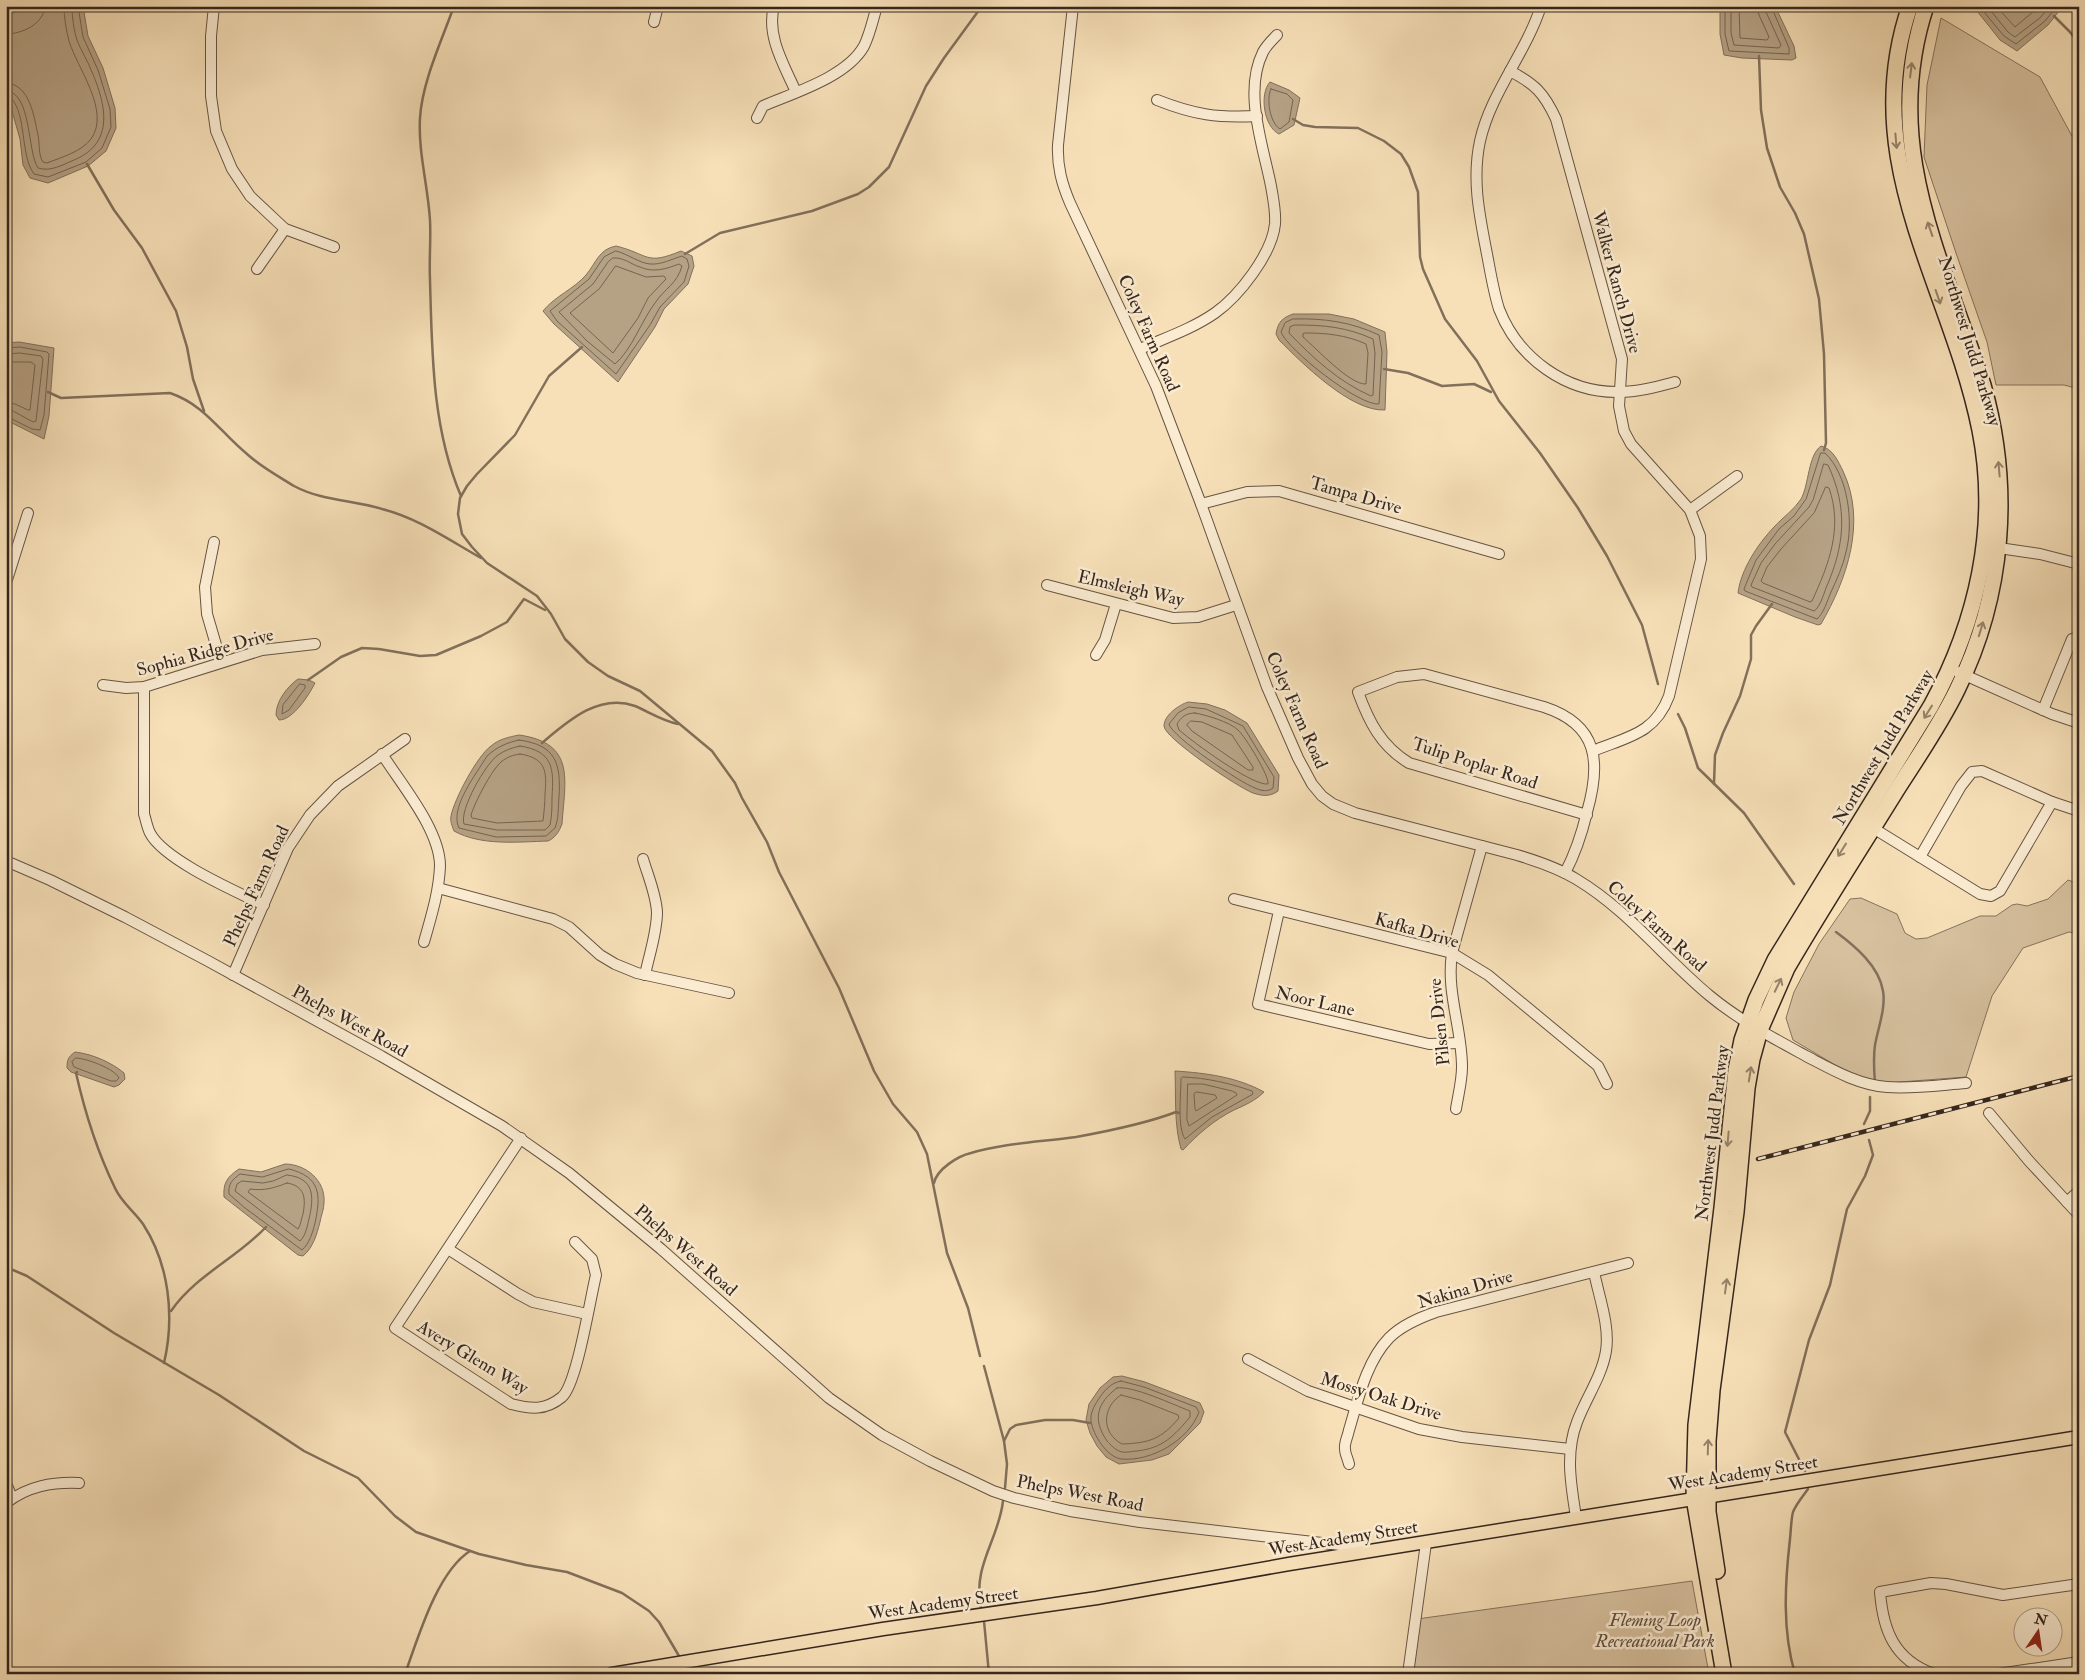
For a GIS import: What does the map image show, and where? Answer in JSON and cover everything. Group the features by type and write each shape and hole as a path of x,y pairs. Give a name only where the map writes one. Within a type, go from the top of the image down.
{"highway":[{"name":"Northwest Judd Parkway","path":"1701,1497 1694,1474 1697,1405 1722,1208 1733,1085 1738,1056 1787,968 1946,711 1958,672 1980,577 1986,528 1986,476 1983,445 1973,398 1913,224 1900,175 1894,122 1895,89 1900,48 1910,6"},
{"name":"Northwest Judd Parkway","path":"1754,1026 1760,989 1775,960 1932,706 1958,672 1984,618 1999,548 2000,487 1997,449 1991,416 1979,371 1925,213 1913,162 1909,126 1910,79 1915,46 1926,6"},
{"path":"1701,1497 1724,1674"},
{"path":"1701,1497 1716,1569 1734,1674"}],"main road":[{"name":"West Academy Street","path":"612,1674 884,1629 1097,1598 1576,1517 2079,1437"}],"street":[{"path":"214,6 211,36 211,96 216,131 232,169 250,196 285,229 334,247"},
{"path":"654,22 658,6"},
{"path":"774,6 771,20 772,35 796,92"},
{"path":"757,118 763,106 837,72 852,61 863,47 877,6"},
{"name":"Coley Farm Road","path":"1073,6 1059,128 1058,167 1070,203 1140,349 1201,504 1266,687 1308,778 1322,796 1333,804 1355,813 1536,861 1565,873 1605,899 1704,991 1754,1026 1833,1070 1872,1085 1900,1087 1966,1083"},
{"path":"1542,6 1487,118 1481,138 1476,169 1478,209 1500,309 1517,341 1530,356 1545,369 1567,381 1587,388 1620,392 1647,389 1675,382"},
{"path":"1140,349 1191,327 1215,312 1231,299 1248,278 1268,247 1274,229 1275,211 1257,116 1255,84 1263,50 1277,35"},
{"name":"Walker Ranch Drive","path":"1510,71 1523,78 1546,98 1556,119 1622,359 1620,415 1627,438 1690,510 1700,536 1700,559 1666,703 1657,718 1647,728 1629,738 1593,751"},
{"path":"1157,100 1189,112 1212,116 1257,116"},
{"path":"257,269 285,229"},
{"path":"1690,510 1737,476"},
{"name":"Tampa Drive","path":"1201,504 1247,492 1279,492 1499,554"},
{"path":"6,583 28,513"},
{"path":"214,542 205,587 207,614 221,662"},
{"path":"1999,548 2040,554 2079,564"},
{"name":"Elmsleigh Way","path":"1047,585 1161,616 1182,619 1198,617 1236,605"},
{"path":"1096,656 1105,640 1116,604"},
{"path":"2043,710 2072,639 2079,637"},
{"name":"Sophia Ridge Drive","path":"103,685 126,688 144,687 262,650 315,644"},
{"path":"1958,672 2043,710 2079,723"},
{"name":"Tulip Poplar Road","path":"1587,815 1409,762 1394,753 1381,740 1365,711 1358,692 1397,677 1414,674 1435,676 1556,711 1577,727 1593,751"},
{"path":"144,687 144,814 151,834 162,846 193,869 264,905"},
{"name":"Phelps Farm Road","path":"233,975 288,848 310,815 338,786 406,739"},
{"path":"1565,873 1577,846 1587,815 1595,780 1593,751"},
{"path":"382,754 433,835 440,864 438,888 424,942"},
{"path":"1920,857 1961,786 1972,772 1982,771 2052,802 2079,811"},
{"path":"1873,828 1980,894 1991,896 2000,891 2052,802"},
{"name":"Pilsen Drive","path":"1456,1109 1462,1068 1450,993 1450,966 1482,846"},
{"path":"643,859 655,897 657,913 645,975"},
{"name":"Phelps West Road","path":"6,861 125,917 233,975 481,1112 521,1138 569,1173 684,1268 828,1398 882,1435 930,1462 993,1491 1070,1512 1377,1550"},
{"path":"438,888 553,920 569,927 600,956 615,964 645,975 730,993"},
{"name":"Kafka Drive","path":"1234,899 1452,953 1488,975 1598,1066 1607,1084"},
{"name":"Noor Lane","path":"1279,911 1258,1004 1429,1044 1459,1043"},
{"path":"1989,1112 2029,1162 2079,1215"},
{"name":"Avery Glenn Way","path":"521,1138 395,1328 511,1404 529,1409 546,1407 563,1396 572,1380 596,1275 592,1259 575,1242"},
{"path":"2067,1202 2079,1191"},
{"path":"448,1249 518,1294 534,1302 587,1314"},
{"name":"Nakina Drive","path":"1349,1464 1344,1448 1355,1408 1368,1373 1389,1338 1414,1320 1473,1301 1628,1263"},
{"path":"1576,1517 1570,1470 1570,1449 1576,1424 1602,1367 1606,1350 1607,1334 1594,1272"},
{"name":"Mossy Oak Drive","path":"1248,1359 1308,1391 1418,1429 1570,1449"},
{"path":"6,1483 9,1500 39,1485 79,1482"},
{"path":"1408,1674 1426,1543"},
{"path":"1934,1674 1902,1655 1892,1642 1885,1628 1880,1592 1931,1583 2003,1595 2079,1584"},
{"path":"1998,1674 2079,1662"}],"green space":[{"path":"1941,18 2040,77 2072,136 2079,137 2079,389 2064,385 1996,385 1987,342 1924,157 1927,85"},
{"path":"2068,880 2079,884 2079,934 2069,932 2023,948 1992,996 1966,1077 1886,1083 1862,1081 1793,1040 1786,1018 1794,992 1819,944 1850,899 1861,898 1897,914 1905,933 1916,939 1927,938 1980,916 1996,916 2012,905 2027,906 2048,899"},
{"name":"Fleming Loop Recreational Park","path":"1692,1581 1709,1674 1406,1674 1417,1619"}],"water":[{"path":"32,6 83,6 88,36 103,68 115,108 116,128 106,151 88,166 48,183 30,178 23,165 20,139 10,104 6,99 6,16"},
{"path":"1720,6 1775,6 1794,46 1796,58 1792,60 1742,58 1724,55 1720,34"},
{"path":"1973,6 2063,6 2048,25 2017,51 2000,40"},
{"path":"1270,82 1289,90 1300,98 1294,125 1279,134 1270,125 1265,110 1265,94"},
{"path":"616,246 653,258 660,258 681,251 692,256 694,266 688,284 664,309 655,327 618,382 554,324 543,311 581,280 602,253"},
{"path":"1293,314 1329,314 1354,319 1385,332 1387,352 1385,410 1372,409 1343,395 1300,361 1279,340 1276,334 1279,323"},
{"path":"19,342 54,348 49,416 44,439 6,420 6,343"},
{"path":"1821,446 1832,453 1843,471 1850,490 1853,530 1851,550 1839,588 1821,624 1818,625 1738,593 1746,566 1756,549 1777,523 1801,499 1811,463"},
{"path":"298,679 309,680 315,683 305,700 295,711 290,716 279,720 276,710 280,700 286,690"},
{"path":"1188,702 1207,704 1225,710 1247,723 1279,775 1278,791 1269,795 1253,793 1219,773 1176,741 1164,726 1166,718 1180,705"},
{"path":"519,735 537,739 550,746 558,755 563,766 565,793 562,824 558,832 548,841 500,842 476,839 454,831 451,820 453,809 479,759 485,751 497,742"},
{"path":"75,1052 107,1062 124,1073 125,1079 114,1087 71,1072 67,1068 67,1063 69,1057"},
{"path":"1175,1071 1232,1079 1264,1092 1213,1123 1183,1150 1181,1149 1177,1130"},
{"path":"285,1164 307,1170 318,1181 324,1195 324,1208 316,1236 312,1245 303,1256 298,1255 224,1197 224,1188 227,1181 239,1169 261,1172"},
{"path":"1122,1376 1145,1382 1200,1403 1204,1412 1200,1423 1169,1454 1152,1460 1119,1464 1106,1457 1097,1446 1086,1420 1089,1404 1100,1388 1113,1377"},
{"path":"1140,1668 1176,1674 1137,1674"}],"waterway":[{"path":"454,6 424,90 420,131 430,220 431,307 435,390 444,444 461,496"},
{"path":"685,254 720,233 812,211 858,194 869,187 889,167 926,86 982,6"},
{"path":"2054,16 2079,44"},
{"path":"1759,56 1761,110 1767,148 1780,187 1795,213 1804,234 1819,299 1824,354 1826,443 1824,450"},
{"path":"1293,119 1303,125 1315,127 1358,128 1384,141 1401,154 1409,167 1418,192 1420,257 1423,269 1445,319 1477,361 1499,401 1540,453 1578,508 1607,556 1642,625 1658,684"},
{"path":"87,164 114,210 142,248 176,311 187,347 193,379 204,411"},
{"path":"582,347 549,376 515,435 467,486 460,498 458,514 462,534 487,563 537,596 551,614 565,639 588,662 608,676 640,691 712,751 735,783 767,842 779,872 839,988 874,1071 893,1104 917,1132 927,1154 947,1253 968,1308 980,1356"},
{"path":"1384,369 1408,373 1442,386 1474,384 1491,392"},
{"path":"48,392 61,398 170,393 193,404 252,459 294,486 315,495 371,506 408,518 481,558"},
{"path":"308,680 341,657 362,648 420,656 436,655 481,636 507,622 524,599 545,610"},
{"path":"1714,784 1715,755 1740,696 1751,659 1751,635 1772,604"},
{"path":"542,743 573,718 585,711 609,703 635,706 661,719 678,724"},
{"path":"1678,714 1685,728 1698,768 1744,813 1794,884"},
{"path":"1836,932 1865,957 1881,982 1884,998 1874,1050 1875,1083"},
{"path":"77,1072 97,1146 109,1174 121,1198 143,1224 159,1256 164,1273 169,1309 169,1327 164,1363"},
{"path":"1864,1124 1870,1111 1870,1097"},
{"path":"934,1183 944,1168 960,1157 971,1153 1010,1145 1088,1135 1139,1124 1176,1112 1179,1113"},
{"path":"1805,1471 1785,1432 1809,1340 1830,1285 1847,1209 1865,1176 1873,1155 1869,1140"},
{"path":"171,1311 192,1287 255,1238 266,1227"},
{"path":"6,1267 27,1276 114,1333 219,1395 304,1451 358,1478 395,1516 416,1532 479,1554 567,1572 622,1593 649,1611 659,1622 679,1656"},
{"path":"984,1366 1004,1441 1007,1464 1005,1488"},
{"path":"1004,1441 1010,1429 1016,1425 1045,1420 1073,1420 1090,1423"},
{"path":"1795,1674 1786,1624 1787,1572 1793,1512 1808,1489"},
{"path":"981,1608 980,1579 1001,1515 1003,1501"},
{"path":"405,1674 438,1590 458,1561 470,1551"},
{"path":"984,1621 989,1674"},
{"path":"685,1668 687,1674"}],"railway":[{"path":"1758,1159 2079,1076"}]}
